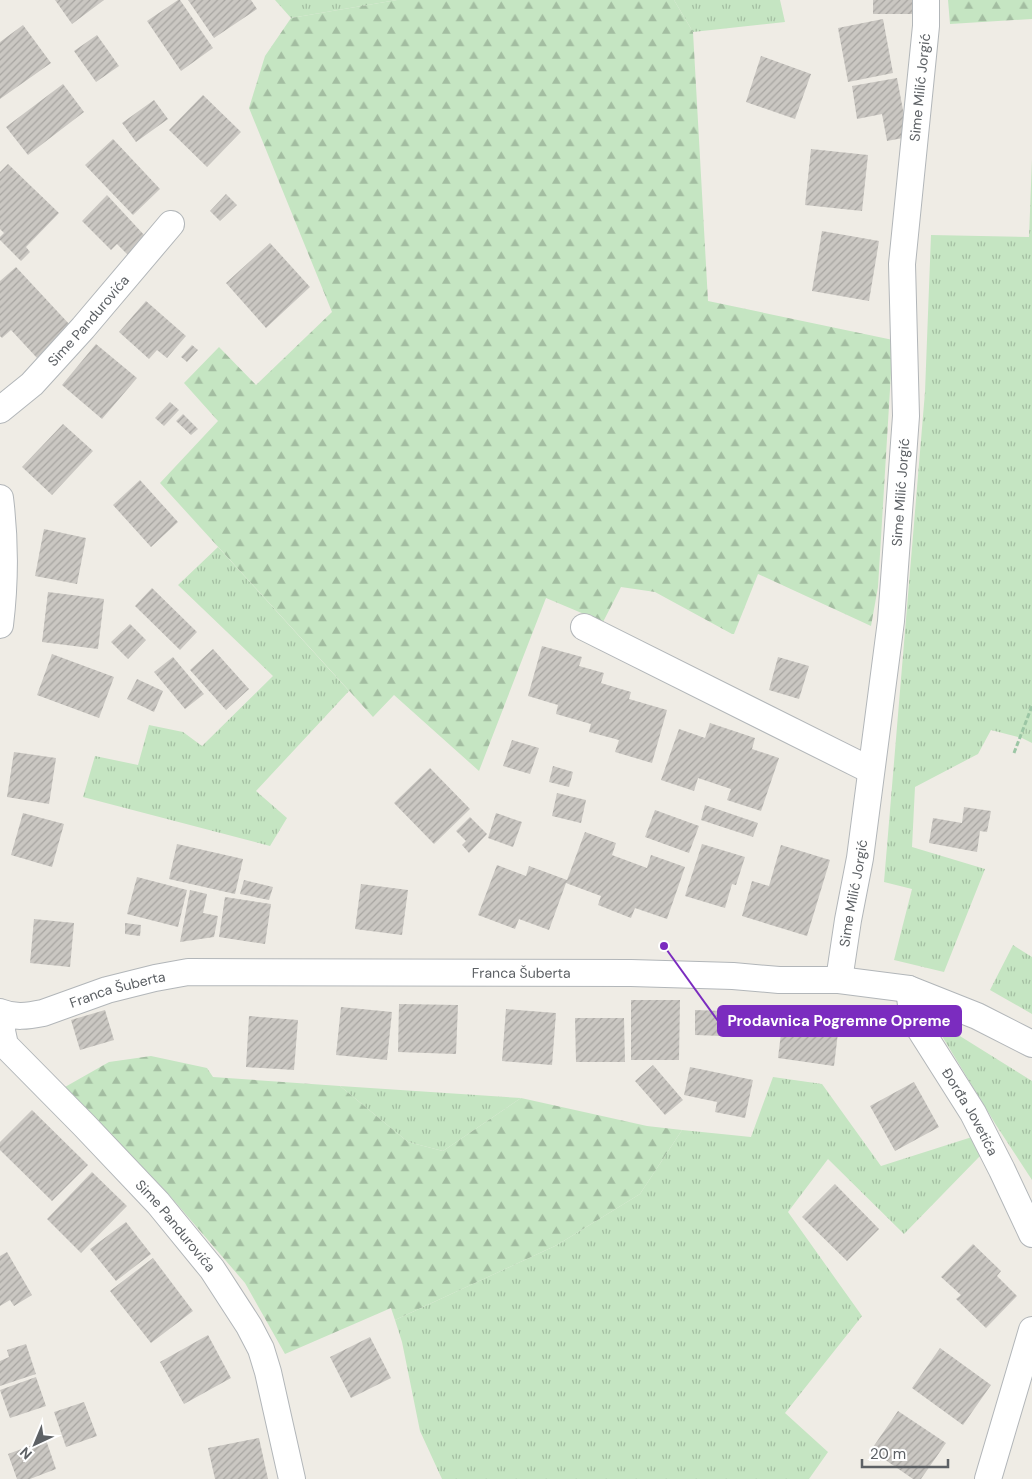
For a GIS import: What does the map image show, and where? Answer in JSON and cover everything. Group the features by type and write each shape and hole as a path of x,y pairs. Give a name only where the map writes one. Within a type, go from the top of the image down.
{"street":[{"name":"Sime Milić Jorgić","path":"839,980 860,858 891,620 906,416 902,264 926,26 926,0"},
{"name":"Sime Pandurovića","path":"0,410 32,384 83,328 171,224"},
{"path":"0,498 2,539 2,610 0,625"},
{"path":"584,627 870,770"},
{"name":"Franca Šuberta","path":"1,1013 12,1016 43,1013 107,990 188,972 631,973 733,976 779,980 839,980 909,989 977,1016 1032,1044"},
{"name":"Đorđa Jovetića","path":"909,989 912,1013 916,1023 973,1113 1032,1234"},
{"name":"Sime Pandurovića","path":"1,1013 2,1049 84,1125 158,1203 212,1269 249,1326 261,1350 268,1372 292,1479"},
{"path":"988,1479 1032,1330"}],"path":[{"path":"1014,753 1032,706"}],"green space":[{"path":"275,0 397,0 291,18"},
{"path":"397,0 674,0 693,32 708,301 893,340 878,587 871,626 758,574 734,634 655,592 621,587 603,622 546,598 479,771 394,695 373,717 160,483 218,421 184,383 219,347 256,385 332,312 249,108 265,56 291,18"},
{"path":"674,0 780,0 785,22 693,32"},
{"path":"948,0 1032,0 1032,19 950,24"},
{"path":"1032,159 1032,743 1022,738 991,730 978,754 915,787 912,847 985,869 944,972 894,960 912,889 884,882 925,392 931,235 1029,237"},
{"path":"218,547 349,691 256,791 287,818 270,846 83,797 95,756 138,765 149,725 183,732 202,746 273,676 178,585"},
{"path":"1013,945 1032,957 1032,1014 990,990"},
{"path":"931,1018 1032,1081 1032,1180 996,1125"},
{"path":"151,1056 207,1068 213,1077 340,1086 408,1142 443,1151 521,1098 647,1126 682,1130 640,1194 557,1245 395,1320 391,1308 285,1354 245,1283 164,1189 65,1087 109,1062"},
{"path":"773,1077 822,1084 881,1166 972,1137 980,1156 904,1234 828,1159 788,1212 862,1316 785,1413 828,1452 809,1479 442,1479 420,1431 402,1342 395,1320 557,1245 640,1194 682,1130 751,1137"},
{"path":"340,1086 521,1098 443,1151 408,1142"}],"building":[{"path":"55,0 104,0 72,24"},
{"path":"180,0 213,48 181,71 147,21"},
{"path":"188,0 251,0 257,9 214,38"},
{"path":"873,0 916,0 917,14 873,14"},
{"path":"883,19 893,73 848,82 838,28"},
{"path":"23,25 51,63 0,99 0,42"},
{"path":"97,35 119,66 96,82 74,51"},
{"path":"761,56 811,74 795,119 746,102"},
{"path":"897,78 908,137 887,141 882,114 857,119 852,86"},
{"path":"63,84 84,112 28,155 6,127"},
{"path":"203,95 241,132 207,167 169,130"},
{"path":"154,100 168,119 136,142 122,123"},
{"path":"113,139 160,189 133,215 85,165"},
{"path":"811,149 868,155 862,211 805,205"},
{"path":"8,164 59,213 26,247 30,252 21,261 0,240 4,233 0,229 0,172"},
{"path":"226,194 237,205 220,221 210,211"},
{"path":"107,195 146,237 128,255 117,244 111,250 82,221"},
{"path":"822,231 879,241 869,301 812,291"},
{"path":"270,243 310,287 266,328 226,283"},
{"path":"16,267 71,326 37,358 11,330 2,338 0,336 0,281"},
{"path":"146,301 186,336 167,358 157,350 149,359 119,332"},
{"path":"96,344 137,378 102,419 62,385"},
{"path":"192,345 198,350 187,362 181,357"},
{"path":"170,402 179,410 164,426 155,418"},
{"path":"183,414 198,429 191,435 176,421"},
{"path":"63,424 93,451 52,495 22,467"},
{"path":"140,480 178,522 151,547 113,505"},
{"path":"44,529 86,538 77,584 35,576"},
{"path":"152,588 197,632 180,650 135,606"},
{"path":"48,592 104,599 98,649 42,642"},
{"path":"130,624 146,640 128,659 111,642"},
{"path":"542,646 582,657 579,666 604,673 601,683 631,692 629,699 667,710 652,763 615,752 619,740 589,732 591,724 556,714 558,705 528,696"},
{"path":"213,649 249,689 226,710 190,670"},
{"path":"52,654 114,677 99,718 37,695"},
{"path":"173,657 204,694 185,709 154,672"},
{"path":"778,657 809,666 799,699 769,690"},
{"path":"137,679 163,691 154,712 127,699"},
{"path":"710,723 755,738 752,749 779,758 761,811 727,800 731,789 698,778 694,791 661,780 679,729 705,738"},
{"path":"512,740 539,748 530,774 503,766"},
{"path":"14,752 56,758 49,804 7,797"},
{"path":"553,766 573,772 569,787 549,782"},
{"path":"430,768 470,809 434,844 394,803"},
{"path":"557,793 586,800 581,823 552,816"},
{"path":"705,805 758,823 753,837 701,820"},
{"path":"964,807 991,811 987,832 980,831 977,852 929,843 933,818 962,823"},
{"path":"655,810 699,826 689,853 645,837"},
{"path":"23,813 64,824 52,867 11,855"},
{"path":"496,813 522,822 513,847 488,838"},
{"path":"470,817 487,834 469,853 462,845 466,841 456,831"},
{"path":"585,832 616,843 612,855 647,868 651,855 685,867 667,919 635,908 631,918 598,905 601,896 566,883 549,930 519,919 515,929 478,915 497,865 526,876 529,866 567,880"},
{"path":"177,844 243,859 235,894 169,879"},
{"path":"702,844 745,857 736,885 732,884 725,908 685,896"},
{"path":"781,845 830,860 807,936 742,916 752,881 769,886"},
{"path":"137,877 187,890 178,927 127,914"},
{"path":"244,880 273,887 269,900 240,894"},
{"path":"361,884 408,890 402,935 355,929"},
{"path":"190,890 207,894 203,913 218,916 214,937 180,942"},
{"path":"225,897 271,904 265,944 219,937"},
{"path":"34,919 74,923 70,967 30,963"},
{"path":"125,923 141,925 140,936 125,934"},
{"path":"631,1000 680,1000 679,1060 631,1060"},
{"path":"399,1004 458,1005 456,1054 398,1052"},
{"path":"341,1007 392,1012 387,1060 336,1055"},
{"path":"506,1009 556,1013 552,1065 502,1061"},
{"path":"784,1009 840,1016 834,1066 778,1058"},
{"path":"105,1010 114,1040 80,1050 71,1020"},
{"path":"695,1010 722,1011 721,1036 695,1035"},
{"path":"249,1016 298,1020 294,1070 246,1067"},
{"path":"575,1018 624,1018 625,1062 576,1062"},
{"path":"653,1065 683,1100 665,1115 635,1081"},
{"path":"690,1067 753,1080 745,1118 715,1112 717,1102 684,1095"},
{"path":"914,1082 939,1127 895,1151 870,1106"},
{"path":"32,1110 88,1165 52,1201 0,1150 0,1142"},
{"path":"92,1172 127,1206 81,1253 47,1219"},
{"path":"835,1184 879,1229 847,1261 802,1217"},
{"path":"126,1222 151,1254 116,1281 90,1249"},
{"path":"973,1244 1001,1271 997,1276 1017,1296 986,1328 956,1299 961,1295 941,1277"},
{"path":"7,1252 32,1295 14,1306 10,1300 0,1306 0,1256"},
{"path":"153,1258 193,1311 151,1343 110,1291"},
{"path":"208,1335 231,1378 184,1404 160,1362"},
{"path":"370,1337 391,1378 351,1398 330,1357"},
{"path":"26,1344 36,1374 0,1386 0,1361 9,1357 7,1350"},
{"path":"940,1348 991,1385 963,1425 912,1388"},
{"path":"36,1377 46,1406 10,1418 0,1390"},
{"path":"84,1402 97,1436 66,1447 54,1412"},
{"path":"898,1411 946,1443 921,1479 913,1479 871,1450"},
{"path":"259,1438 268,1479 215,1479 208,1448"},
{"path":"46,1440 56,1469 30,1479 17,1479 8,1454"}],"place":[{"name":"Prodavnica Pogremne Opreme","path":"664,946"}]}
